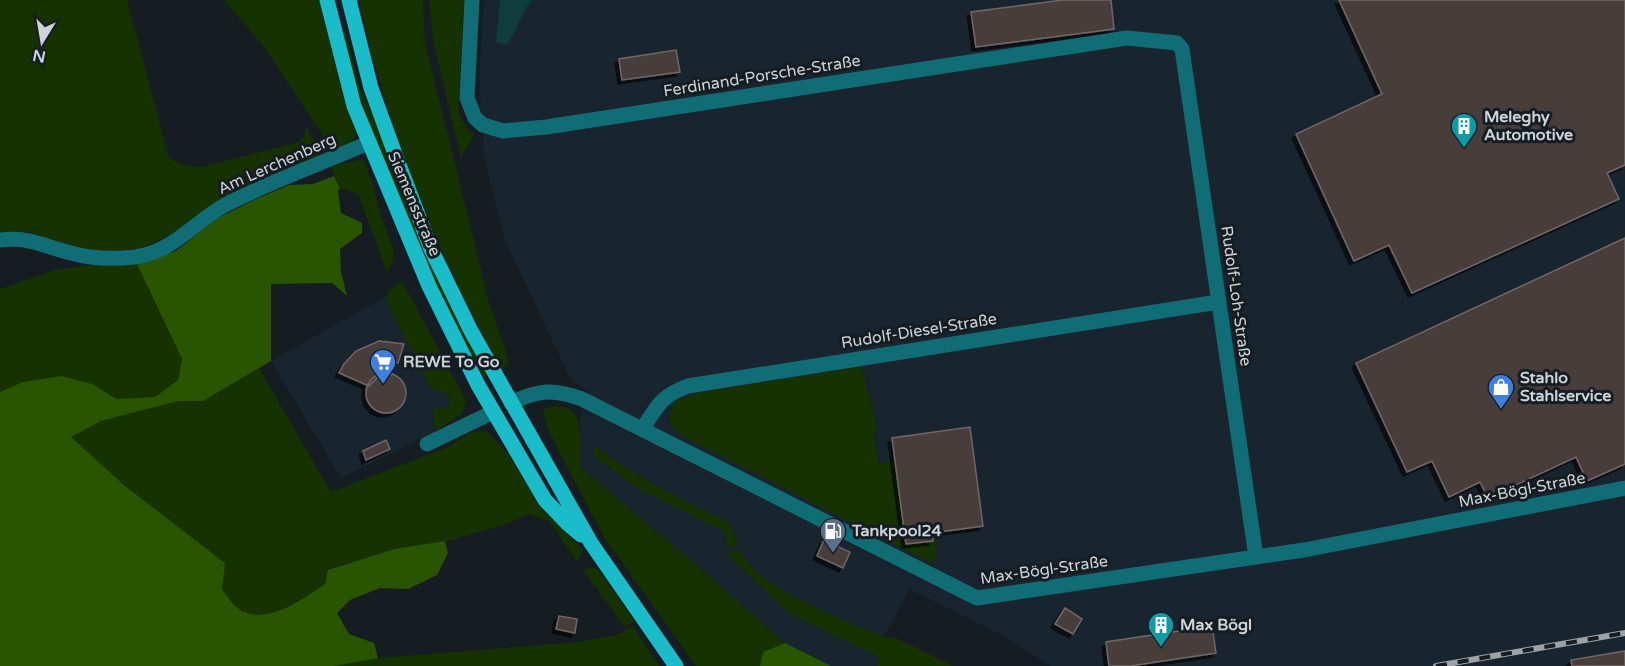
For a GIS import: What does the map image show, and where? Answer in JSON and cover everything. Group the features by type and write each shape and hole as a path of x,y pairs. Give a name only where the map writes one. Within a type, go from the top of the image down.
{"main road":[{"name":"Siemensstraße","path":"327,0 354,105 429,286 493,412 545,500 568,524 591,543"},
{"name":"Siemensstraße","path":"349,0 371,88 431,249 471,331 591,543"},
{"path":"493,412 511,403"},
{"path":"591,543 676,666"}],"street":[{"name":"Ferdinand-Porsche-Straße","path":"472,0 467,98 475,118 483,125 503,131 546,127 1127,38 1177,43"},
{"name":"Rudolf-Loh-Straße","path":"1177,43 1182,49 1256,557"},
{"name":"Am Lerchenberg","path":"0,240 14,238 33,240 77,255 101,257 138,256 153,253 178,240 225,206 368,143"},
{"name":"Rudolf-Diesel-Straße","path":"643,428 660,403 670,393 688,386 1218,302"},
{"name":"Max-Bögl-Straße","path":"511,403 533,393 553,391 564,392 582,399 976,598 1315,548 1625,488"},
{"path":"426,444 493,412"}],"shaded area":[{"path":"484,0 1625,0 1625,666 1051,666 1000,634 909,589 884,637 881,658 876,666 831,666 785,643 581,468 579,422 589,393 570,378 506,242 484,158 479,78"},
{"path":"500,0 532,0 506,45 496,42"},
{"path":"399,289 462,408 437,431 341,478 271,361"}],"green space":[{"path":"0,0 127,0 169,158 183,165 201,167 296,143 304,137 306,127 323,157 233,196 188,221 171,235 142,248 104,252 72,246 29,232 0,235"},
{"path":"224,0 320,0 343,95 356,134 350,143 335,149 327,142 264,47"},
{"path":"359,0 423,0 425,41 433,75 489,302 509,361 508,365 502,369 456,281 417,190 385,97"},
{"path":"429,0 464,0 458,112 466,127 474,135 461,158 433,40"},
{"path":"346,33 359,85 378,126 406,204 428,256 488,375 484,378 422,253 385,167 354,79 341,34"},
{"path":"363,159 394,252 393,261 387,272 358,194 340,188 331,167"},
{"path":"334,176 340,188 338,191 341,213 362,223 362,233 340,249 341,272 347,296 332,283 271,284 271,361 203,401 178,401 101,421 71,437 125,486 225,563 222,589 233,604 244,612 255,615 268,614 304,598 325,584 328,570 394,549 445,541 448,553 437,575 408,589 380,588 350,600 337,613 349,634 374,643 378,658 335,666 0,666 0,392 23,382 62,376 92,384 117,399 155,397 178,380 182,359 136,262 176,251 216,219 254,200 289,185 313,184"},
{"path":"136,262 182,359 178,380 155,397 117,399 92,384 0,392 0,289 55,270"},
{"path":"402,281 466,400 462,413 438,430 434,424 433,408 449,408 449,394 431,389 387,303 388,291"},
{"path":"862,367 877,428 874,439 879,464 895,461 906,544 936,540 936,557 931,563 684,437 670,421 670,412 676,401 695,393"},
{"path":"259,368 331,492 448,447 472,432 489,433 505,451 548,513 583,550 577,562 549,520 531,514 452,540 394,549 329,569 325,584 304,598 268,614 255,615 244,612 233,604 222,589 125,486 70,437 101,421 178,401 203,401"},
{"path":"555,406 569,409 576,417 580,431 581,468 785,643 763,652 760,666 696,666 604,537 548,430 543,411"},
{"path":"595,446 643,478 729,523 738,545 727,547 725,532 639,489 594,456"},
{"path":"739,549 749,564 764,577 803,602 884,637 896,638 953,666 876,666 881,658 789,613 726,554"},
{"path":"596,568 600,572 635,622 624,626 584,571"},
{"path":"633,626 659,666 335,666 378,658 578,642 617,635"},
{"path":"785,643 831,666 760,666 763,652"}],"building":[{"path":"1063,0 1111,0 1114,29 976,47 971,12"},
{"name":"Meleghy Automotive","path":"1339,0 1625,0 1625,165 1607,173 1619,199 1412,293 1389,245 1354,261 1296,134 1382,94"},
{"path":"676,50 680,72 622,80 619,59"},
{"name":"Stahlo Stahlservice","path":"1625,238 1625,464 1587,481 1576,457 1488,498 1480,482 1449,497 1432,461 1407,472 1356,363"},
{"path":"379,341 404,344 398,363 394,362 391,375 379,376 369,386 339,373 356,351"},
{"path":"386,373 394,374 400,379 405,385 405,401 400,407 394,412 386,413 378,412 372,407 367,401 366,393 367,385 372,379 378,374"},
{"path":"970,427 983,526 932,533 933,541 906,544 892,438"},
{"path":"386,440 390,449 366,460 363,451"},
{"path":"824,540 850,552 843,568 817,556"},
{"path":"1065,608 1082,619 1073,634 1055,624"},
{"path":"559,616 577,619 575,633 556,629"},
{"name":"Max Bögl","path":"1212,626 1216,653 1130,666 1109,666 1106,642"},
{"path":"1625,651 1625,666 1572,666 1571,660"}],"railway":[{"path":"1436,666 1625,633"}],"place":[{"name":"Meleghy Automotive","path":"1464,149"},
{"name":"REWE To Go","path":"383,385"},
{"name":"Stahlo Stahlservice","path":"1501,410"},
{"name":"Tankpool24","path":"833,554"},
{"name":"Max Bögl","path":"1161,648"}]}
